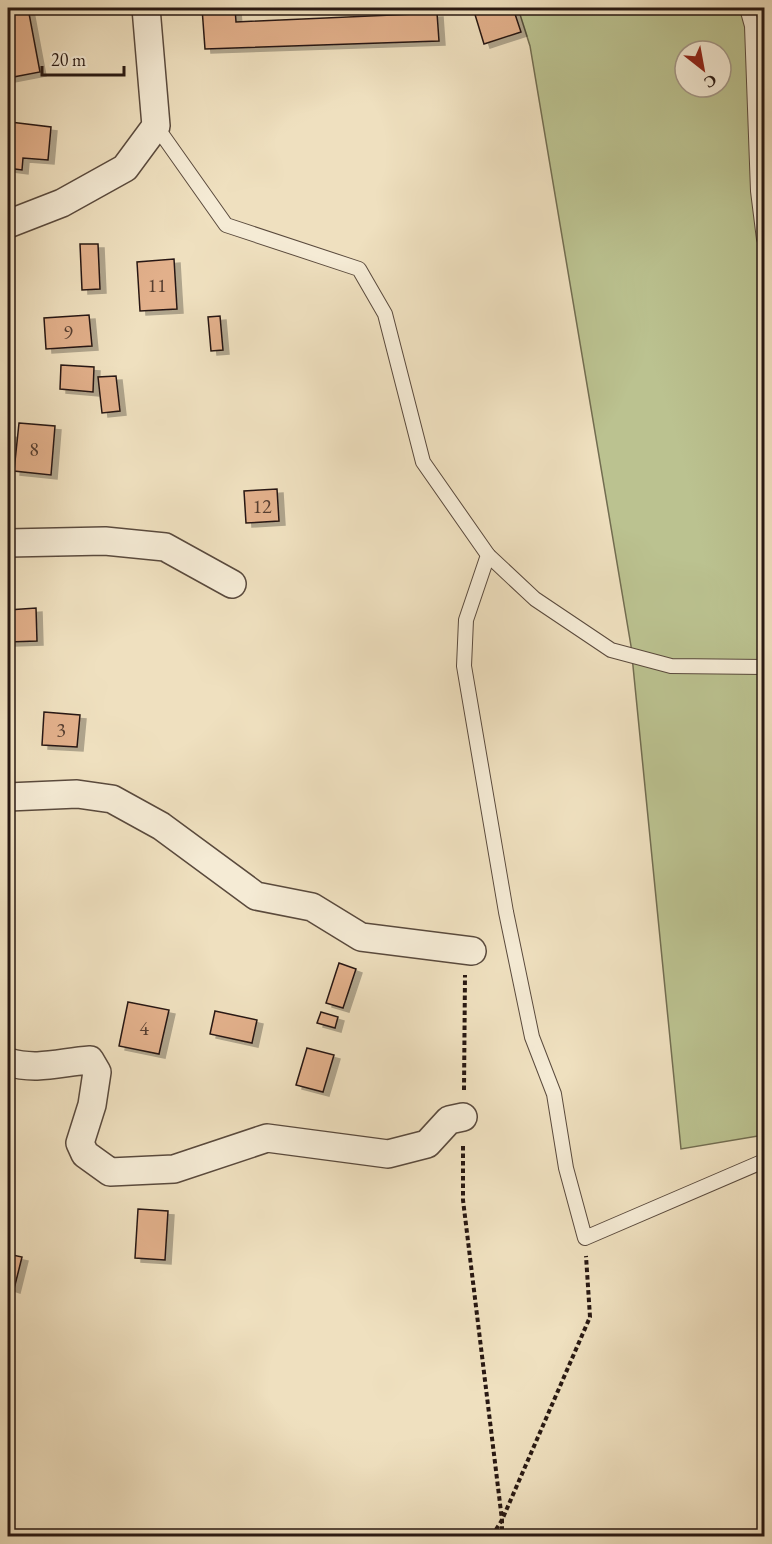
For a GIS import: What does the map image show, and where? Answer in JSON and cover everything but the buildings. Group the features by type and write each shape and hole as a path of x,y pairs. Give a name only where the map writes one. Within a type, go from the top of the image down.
{"street":[{"path":"8,224 62,203 125,168 156,126 146,8"},
{"path":"8,543 105,541 165,547 232,584"},
{"path":"8,797 77,794 112,799 161,826 256,896 312,907 361,937 472,951"},
{"path":"8,1062 45,1067 90,1060 97,1072 92,1105 80,1143 85,1154 110,1172 174,1169 267,1138 388,1154 427,1144 449,1120 464,1117"}],"lane":[{"path":"747,8 752,26 758,191 765,239"},
{"path":"156,126 225,225 359,269 385,314 423,462 488,555 535,599 611,650 671,666 765,667"},
{"path":"488,555 466,620 464,666 506,912 527,1014 532,1037 554,1094 566,1168 585,1238 765,1161"}],"path":[{"path":"472,951 465,959 463,1200 502,1520 502,1536"},
{"path":"492,1536 502,1520 590,1317 585,1238"}],"green space":[{"path":"518,8 764,8 764,1135 681,1149 631,646 530,46"}]}
